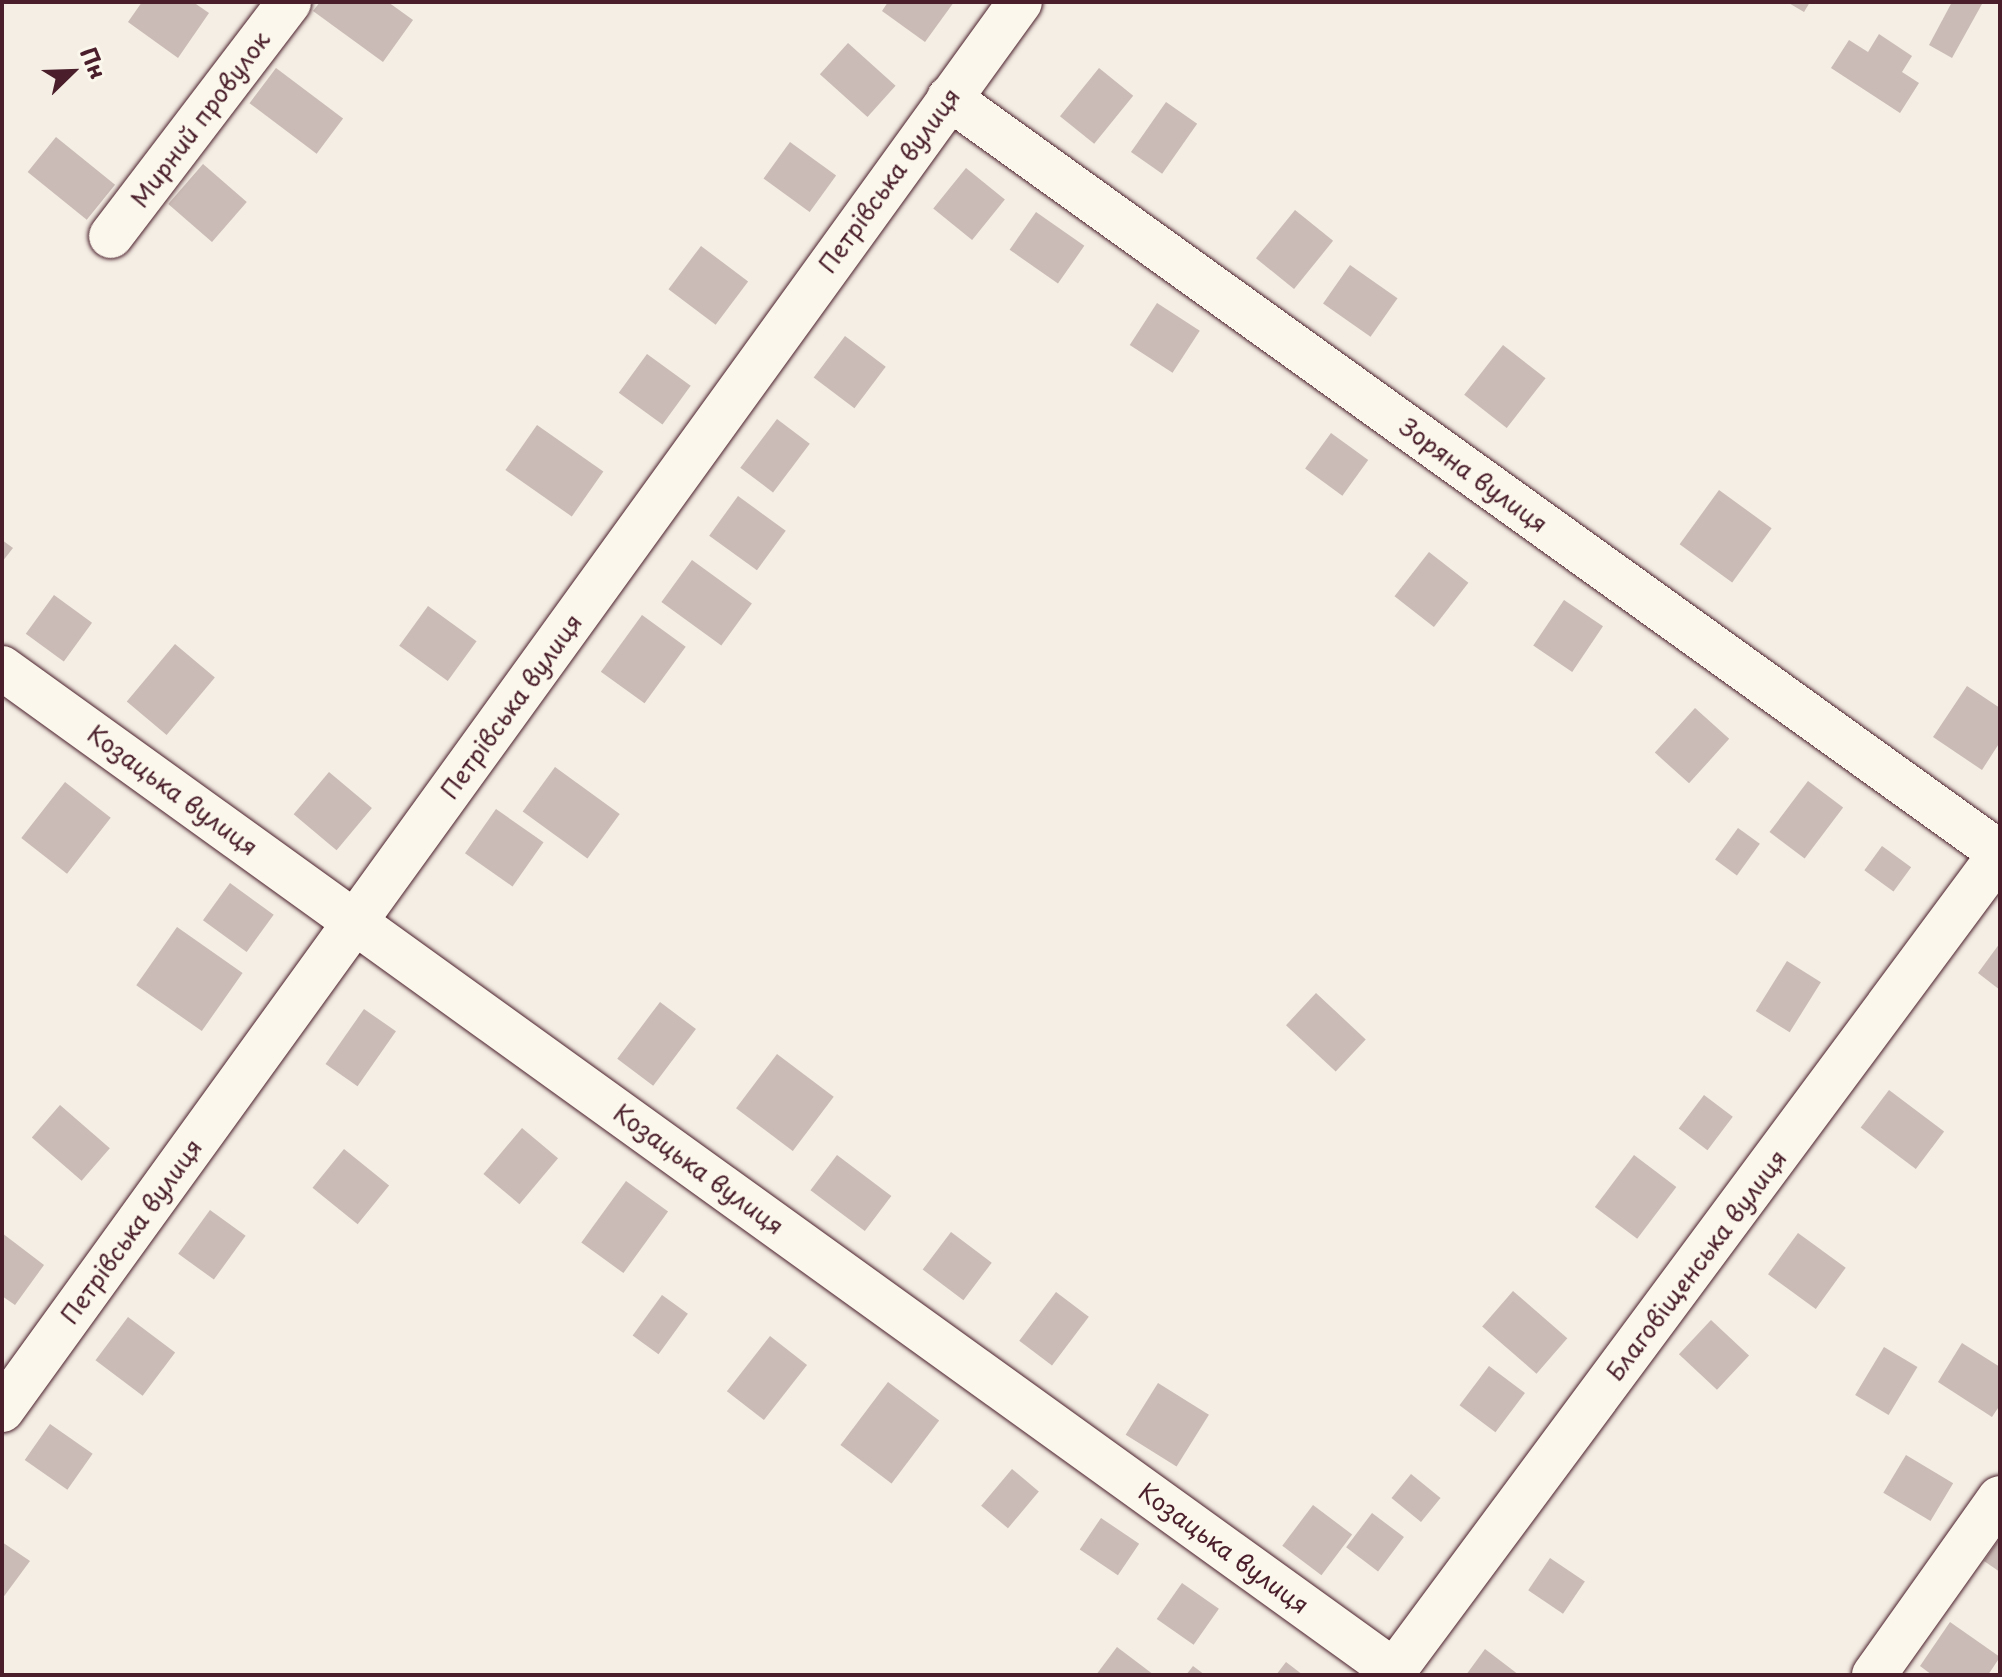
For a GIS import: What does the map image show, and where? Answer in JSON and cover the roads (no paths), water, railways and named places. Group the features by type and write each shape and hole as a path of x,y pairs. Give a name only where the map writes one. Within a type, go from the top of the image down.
{"street":[{"name":"Мирний провулок","path":"111,236 289,2"},
{"name":"Петрівська вулиця","path":"2,1410 1020,2"},
{"name":"Зоряна вулиця","path":"949,98 2000,854"},
{"name":"Козацька вулиця","path":"2,668 1393,1673"},
{"name":"Благовіщенська вулиця","path":"1393,1673 2000,854"},
{"path":"1874,1675 2000,1498"}]}
